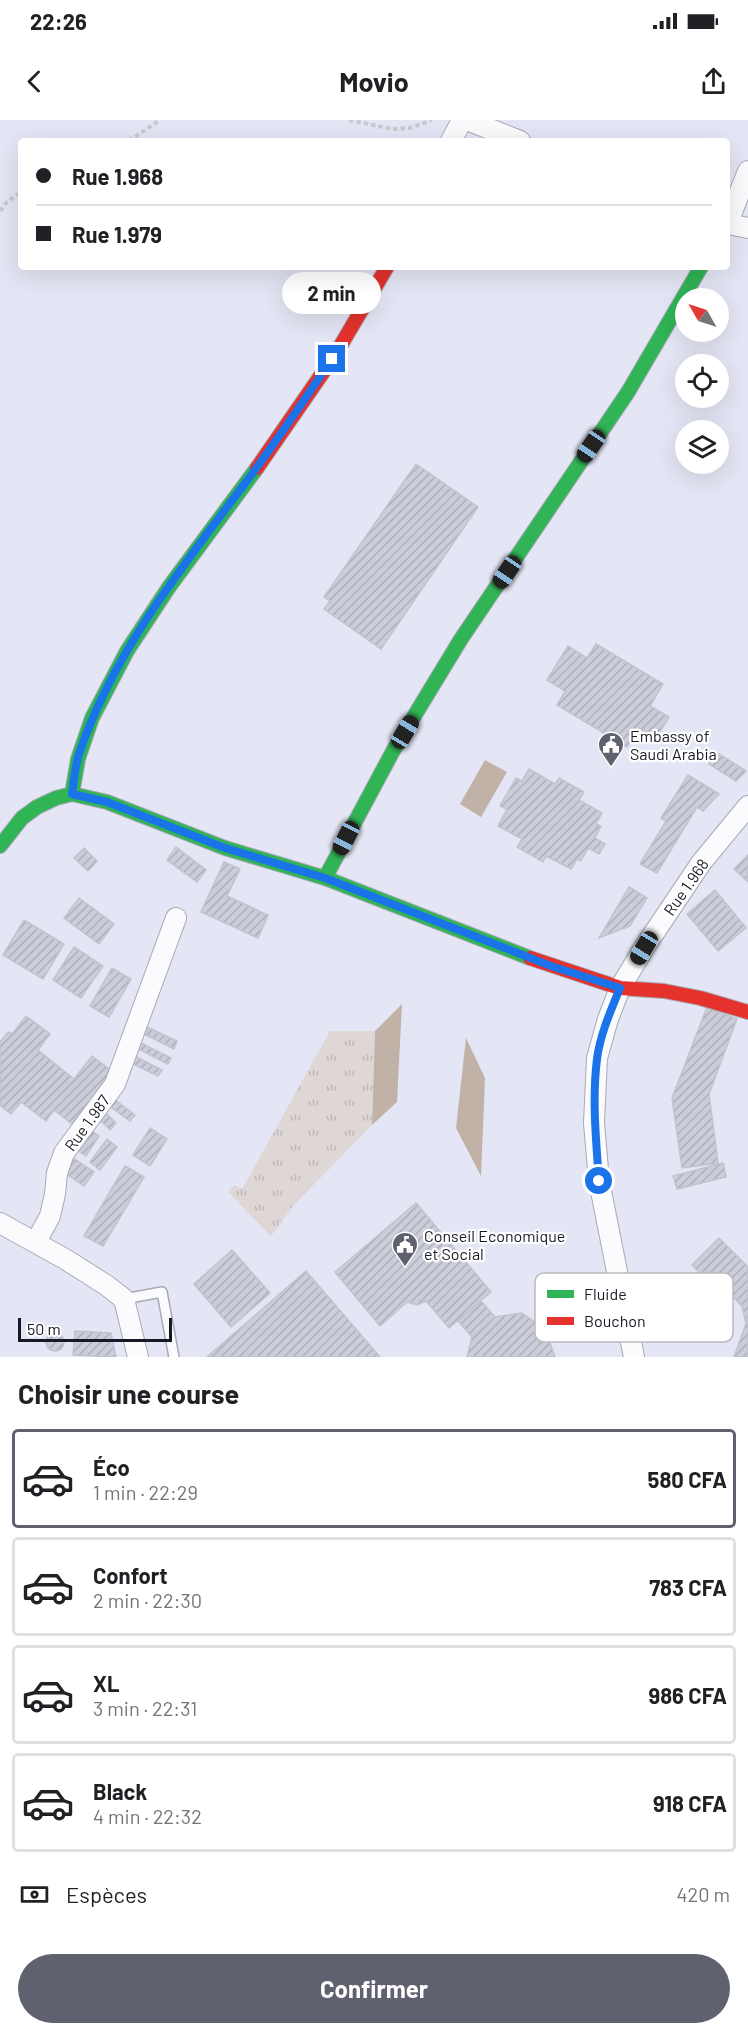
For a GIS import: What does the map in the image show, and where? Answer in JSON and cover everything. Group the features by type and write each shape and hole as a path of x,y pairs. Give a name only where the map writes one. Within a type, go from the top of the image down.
{"street":[{"path":"453,138 462,120"},
{"path":"467,120 512,138"},
{"path":"730,218 748,171"},
{"path":"730,224 748,228"},
{"path":"72,794 78,756 105,689 140,628 283,433 368,303 385,270"},
{"path":"325,878 393,751 461,639 628,392 699,270"},
{"path":"0,846 22,818 37,807 56,798 72,794 107,802 225,848 325,878 551,966 620,988 664,991 691,996 748,1012"},
{"name":"Rue 1.968","path":"617,1273 599,1181 594,1123 597,1058 620,988 644,948 701,863 748,807"},
{"name":"Rue 1.987","path":"36,1242 50,1216 57,1173 64,1153 115,1084 176,918"},
{"path":"0,1223 36,1242 106,1285 124,1299 138,1357"},
{"name":"Rue 1.968","path":"631,1342 634,1357"}],"lane":[{"path":"124,1299 162,1292 174,1357"}],"path":[{"path":"133,138 160,120"},
{"path":"349,120 392,129 410,128 432,120"},
{"path":"0,212 7,202 18,194"}],"green space":[{"path":"330,1031 375,1031 372,1125 294,1205 271,1236 228,1192 234,1185 242,1189"}],"shaded area":[{"path":"485,760 507,772 481,817 460,804"},
{"path":"402,1004 397,1102 372,1125 375,1031"},
{"path":"466,1038 485,1078 481,1176 456,1128"}],"building":[{"path":"416,464 478,507 381,649 324,609 330,601 324,597"},
{"path":"596,644 663,684 650,706 669,717 656,738 639,728 627,747 557,705 565,691 547,680 568,646 587,658"},
{"path":"716,752 746,771 736,781 709,764"},
{"path":"529,769 555,784 559,778 584,792 579,800 602,813 596,824 601,826 595,838 605,844 599,854 588,848 581,861 577,859 571,869 546,856 543,862 517,847 522,839 498,826 507,809 500,806 516,778 522,781"},
{"path":"688,775 719,794 703,811 697,807 657,873 640,864 666,821 661,818"},
{"path":"176,847 206,870 197,882 167,860"},
{"path":"84,848 97,861 88,871 74,858"},
{"path":"748,855 748,882 734,869"},
{"path":"224,862 240,869 227,896 268,915 258,938 201,912"},
{"path":"629,887 647,898 630,926 599,938"},
{"path":"715,890 746,928 718,951 687,914"},
{"path":"79,898 114,924 99,944 64,918"},
{"path":"24,920 64,944 43,979 3,955"},
{"path":"74,947 103,966 81,998 53,980"},
{"path":"112,968 131,979 109,1017 90,1006"},
{"path":"707,1007 737,1019 709,1094 718,1163 682,1168 672,1098"},
{"path":"26,1016 50,1034 38,1050 74,1079 92,1056 113,1072 72,1124 54,1110 46,1121 21,1102 11,1114 0,1105 0,1042 8,1032 12,1034"},
{"path":"147,1027 177,1041 174,1049 144,1034"},
{"path":"139,1042 171,1058 168,1064 136,1048"},
{"path":"131,1054 162,1070 158,1076 127,1061"},
{"path":"109,1095 135,1115 130,1121 104,1102"},
{"path":"105,1112 116,1123 110,1130 99,1119"},
{"path":"150,1128 167,1139 150,1166 133,1155"},
{"path":"89,1129 99,1136 86,1156 76,1149"},
{"path":"107,1139 117,1147 100,1170 90,1162"},
{"path":"75,1159 94,1172 84,1186 65,1173"},
{"path":"723,1163 726,1177 677,1189 673,1176"},
{"path":"125,1166 144,1177 103,1246 84,1236"},
{"name":"Conseil Economique et Social","path":"416,1203 491,1292 449,1328 426,1301 417,1305 407,1302 380,1326 335,1272"},
{"path":"719,1238 748,1267 748,1357 734,1357 746,1324 742,1306 733,1297 733,1273 709,1273 707,1271 700,1273 692,1265"},
{"path":"232,1250 270,1293 231,1327 194,1284"},
{"path":"306,1271 380,1357 207,1357"},
{"path":"481,1301 495,1317 472,1337 458,1321"},
{"path":"522,1313 535,1322 535,1342 550,1342 555,1357 467,1357 472,1337 495,1317"},
{"path":"75,1331 111,1333 116,1357 73,1355"},
{"path":"51,1333 59,1333 64,1338 62,1349 51,1351 46,1346 46,1338"}],"traffic: fast":[{"path":"325,878 393,751 461,639 628,392 699,270"},
{"path":"72,794 78,759 92,718 127,651 169,587 257,468"},
{"path":"0,846 22,818 37,807 56,798 72,794 107,802 225,848 325,878 530,958"}],"traffic: jam":[{"path":"257,468 335,355 385,270"},
{"path":"530,958 620,988 664,991 700,998 748,1012"}],"place":[{"name":"Embassy of Saudi Arabia","path":"611,768"},
{"name":"Conseil Economique et Social","path":"405,1268"}],"route":[{"path":"332,359 283,433 140,628 105,689 78,756 72,794 107,802 225,848 325,878 551,966 620,988 597,1058 594,1123 599,1181"}]}
